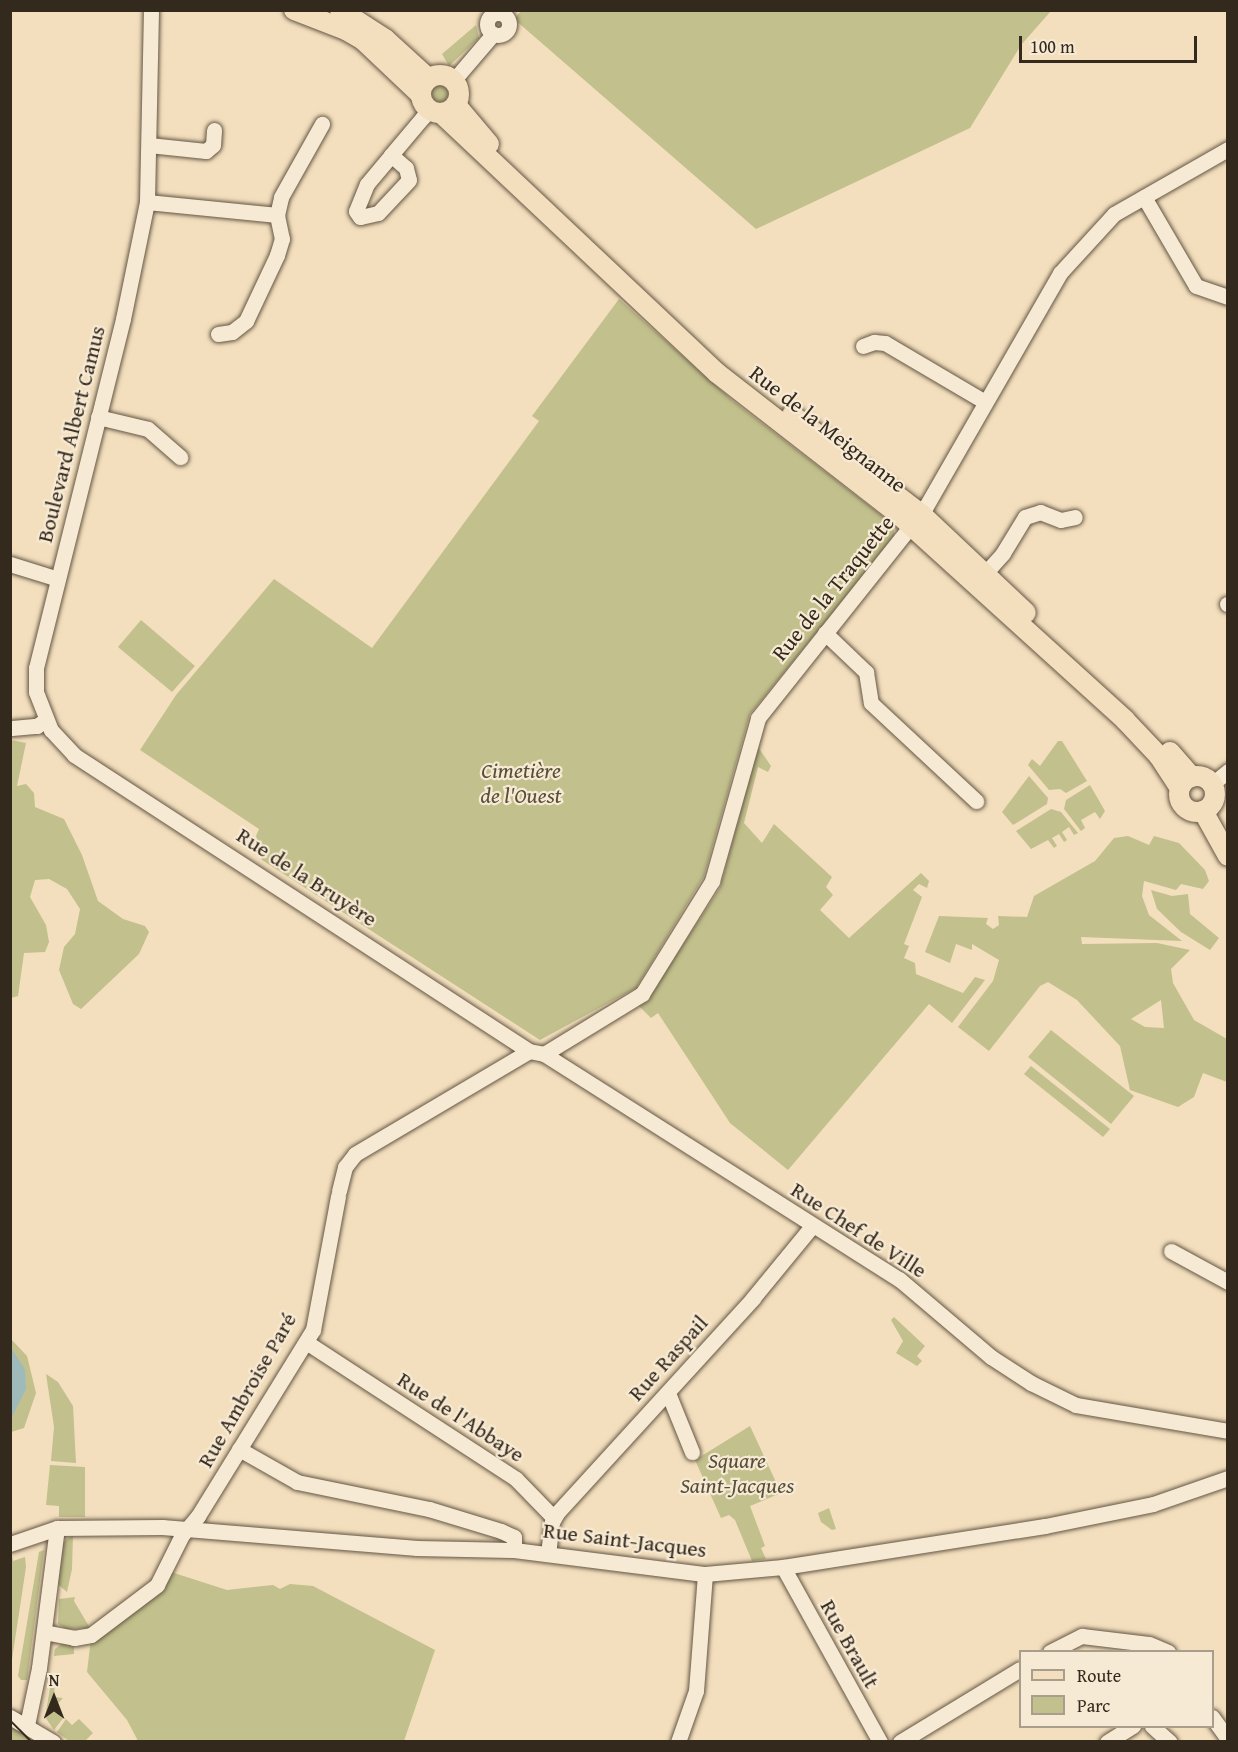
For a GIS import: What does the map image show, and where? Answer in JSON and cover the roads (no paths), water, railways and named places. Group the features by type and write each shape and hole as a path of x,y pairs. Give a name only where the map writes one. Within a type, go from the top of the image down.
{"main road":[{"name":"Rue de la Meignanne","path":"294,10 337,26 363,40 435,100 717,373 916,520 979,579 1138,717 1186,782"},
{"name":"Rue de la Meignanne","path":"339,10 385,39 435,100"},
{"path":"435,100 443,75 453,81"},
{"path":"1204,777 1212,784 1213,802 1203,812 1186,809 1180,802 1186,782 1204,777"},
{"path":"1203,812 1227,856"}],"street":[{"name":"Boulevard Albert Camus","path":"48,725 36,692 36,668 99,417 147,202 152,10"},
{"path":"453,81 493,34 488,28 489,18 496,14 509,14"},
{"path":"392,155 435,100"},
{"path":"218,334 232,332 246,321 277,255 282,239 277,215 281,196 322,124"},
{"path":"149,145 206,151 213,145 214,130"},
{"name":"Rue de la Traquette","path":"536,1052 642,994 712,880 758,718 916,520 1060,273 1114,214 1227,149"},
{"path":"1144,197 1196,286 1227,297"},
{"path":"147,202 277,215"},
{"path":"863,346 874,342 885,343 985,402"},
{"path":"99,417 147,429 180,457"},
{"path":"979,579 1025,517 1040,512 1061,520 1075,517"},
{"path":"10,564 58,579"},
{"path":"825,633 866,672 871,703 976,801"},
{"path":"12,728 48,725"},
{"name":"Rue de la Bruyère","path":"48,725 74,754 536,1052"},
{"path":"1212,784 1227,771"},
{"name":"Rue Ambroise Paré","path":"44,1632 80,1638 96,1633 157,1585 189,1528 306,1342 314,1325 338,1193 345,1167 355,1154 536,1052"},
{"name":"Rue Chef de Ville","path":"536,1052 898,1279 1012,1372 1072,1404 1227,1431"},
{"name":"Rue Raspail","path":"554,1518 668,1393 813,1225"},
{"path":"1171,1251 1227,1282"},
{"name":"Rue de l'Abbaye","path":"306,1342 516,1479 554,1518"},
{"path":"668,1393 692,1452"},
{"path":"239,1449 297,1482 429,1509 501,1531 514,1538 514,1550"},
{"name":"Rue Saint-Jacques","path":"10,1544 57,1528 116,1525 189,1528 417,1548 514,1550 705,1574 783,1567 1045,1526 1142,1506 1227,1478"},
{"path":"548,1554 554,1518"},
{"path":"27,1725 44,1632 57,1528"},
{"name":"Rue Brault","path":"783,1567 880,1742"},
{"path":"678,1742 696,1691 705,1574"},
{"path":"1054,1650 1082,1636 1149,1644 1163,1650"},
{"path":"900,1742 1019,1670"},
{"path":"10,1717 53,1742"},
{"path":"1214,1720 1227,1739"},
{"path":"1107,1742 1130,1728"},
{"path":"1154,1728 1170,1742"}],"water":[{"path":"11,1348 25,1369 26,1389 11,1419"}],"tram line":[{"path":"10,1720 32,1742"}],"park label":[{"name":"Cimetière de l'Ouest","path":"521,782"},
{"name":"Square Saint-Jacques","path":"737,1472"}]}
